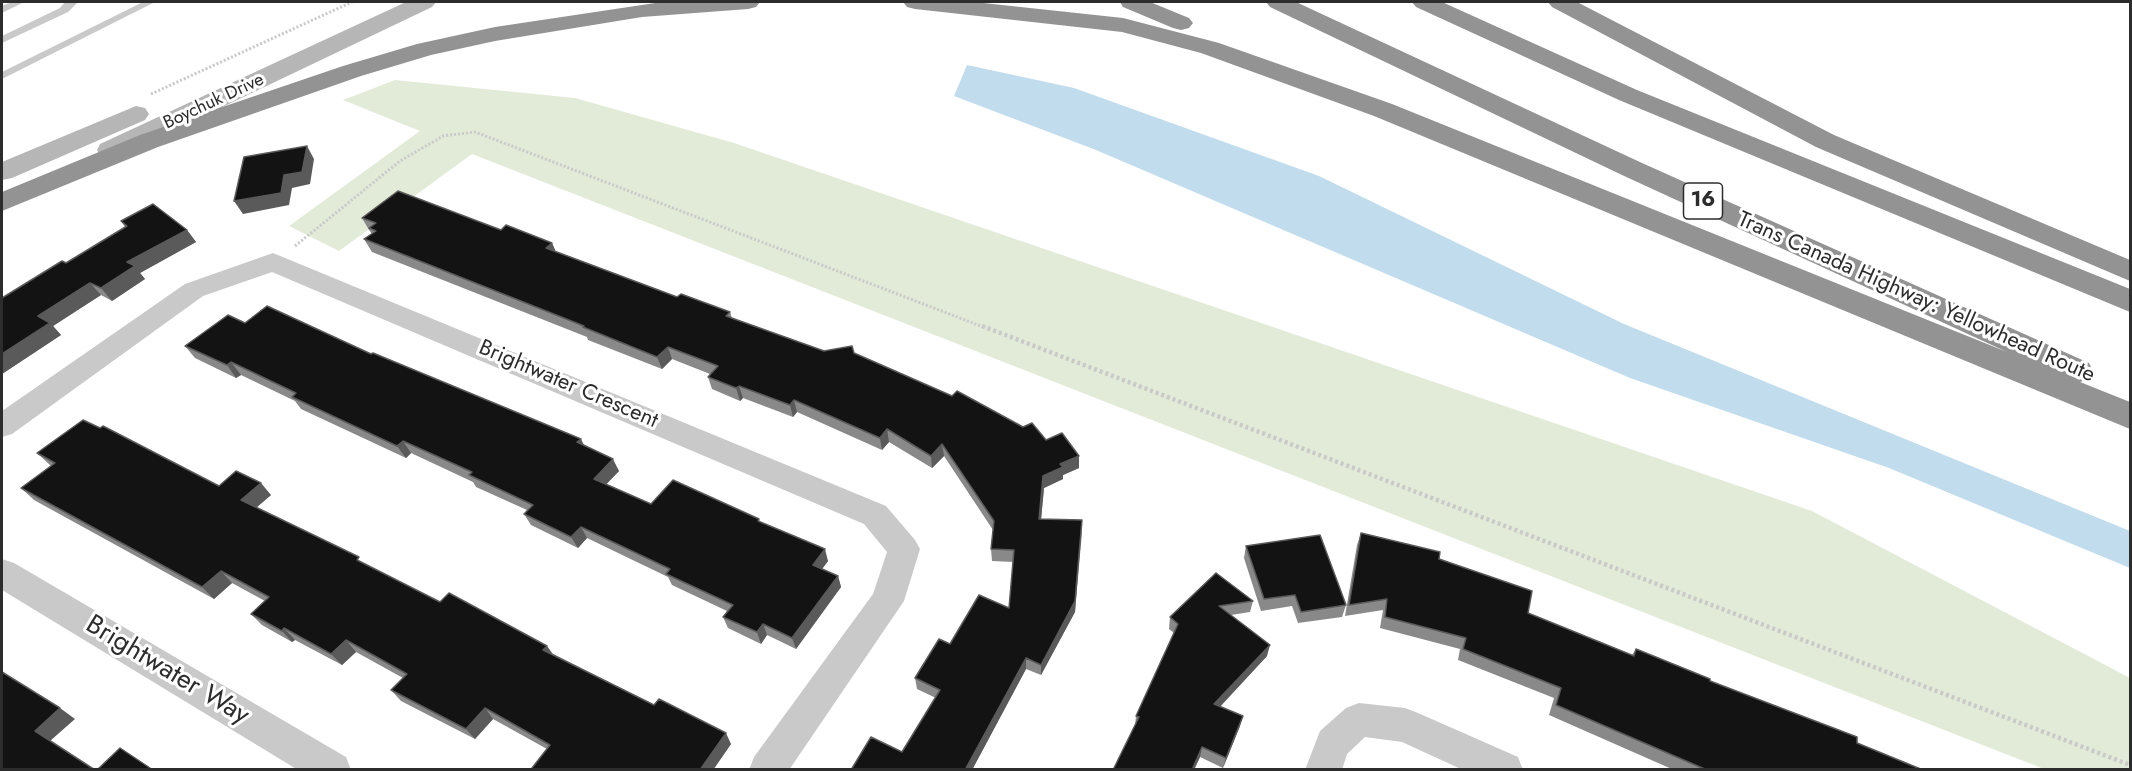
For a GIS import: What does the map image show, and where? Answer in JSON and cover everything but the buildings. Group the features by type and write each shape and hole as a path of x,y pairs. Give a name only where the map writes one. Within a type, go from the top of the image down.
{"highway":[{"path":"2,201 149,141 352,71 426,49 495,34 642,10 748,2"},
{"path":"915,2 1123,25 1210,48 1383,110"},
{"path":"1131,2 1383,110 2130,416"},
{"name":"Trans Canada Highway: Yellowhead Route","path":"1278,2 1643,174 2130,395"},
{"path":"1424,2 1628,95 2130,301"},
{"path":"1560,2 1825,141 2130,271"}],"main road":[{"name":"Boychuk Drive","path":"2,172 49,153 383,2"},
{"name":"Boychuk Drive","path":"2,201 424,2"}],"street":[{"name":"Brightwater Crescent","path":"2,426 194,290 273,262 875,515 904,549 887,601 767,770"},
{"name":"Brightwater Way","path":"2,573 333,770"},
{"path":"1323,770 1333,743 1359,720 1405,725 1505,770"}],"lane":[{"path":"2,10 19,2"},
{"path":"2,40 64,10 72,3 70,2"},
{"path":"2,76 150,2"}],"path":[{"path":"150,94 352,2"},
{"path":"306,237 400,161 444,136 475,132 2130,765"}],"green space":[{"path":"395,80 575,98 734,143 1812,511 2130,678 2130,769 2044,769 472,154 339,251 289,226 420,131 343,100"}],"water":[{"path":"967,65 1074,88 1319,176 1624,324 2130,531 2130,568 1889,468 1630,378 1096,150 954,96"}]}
